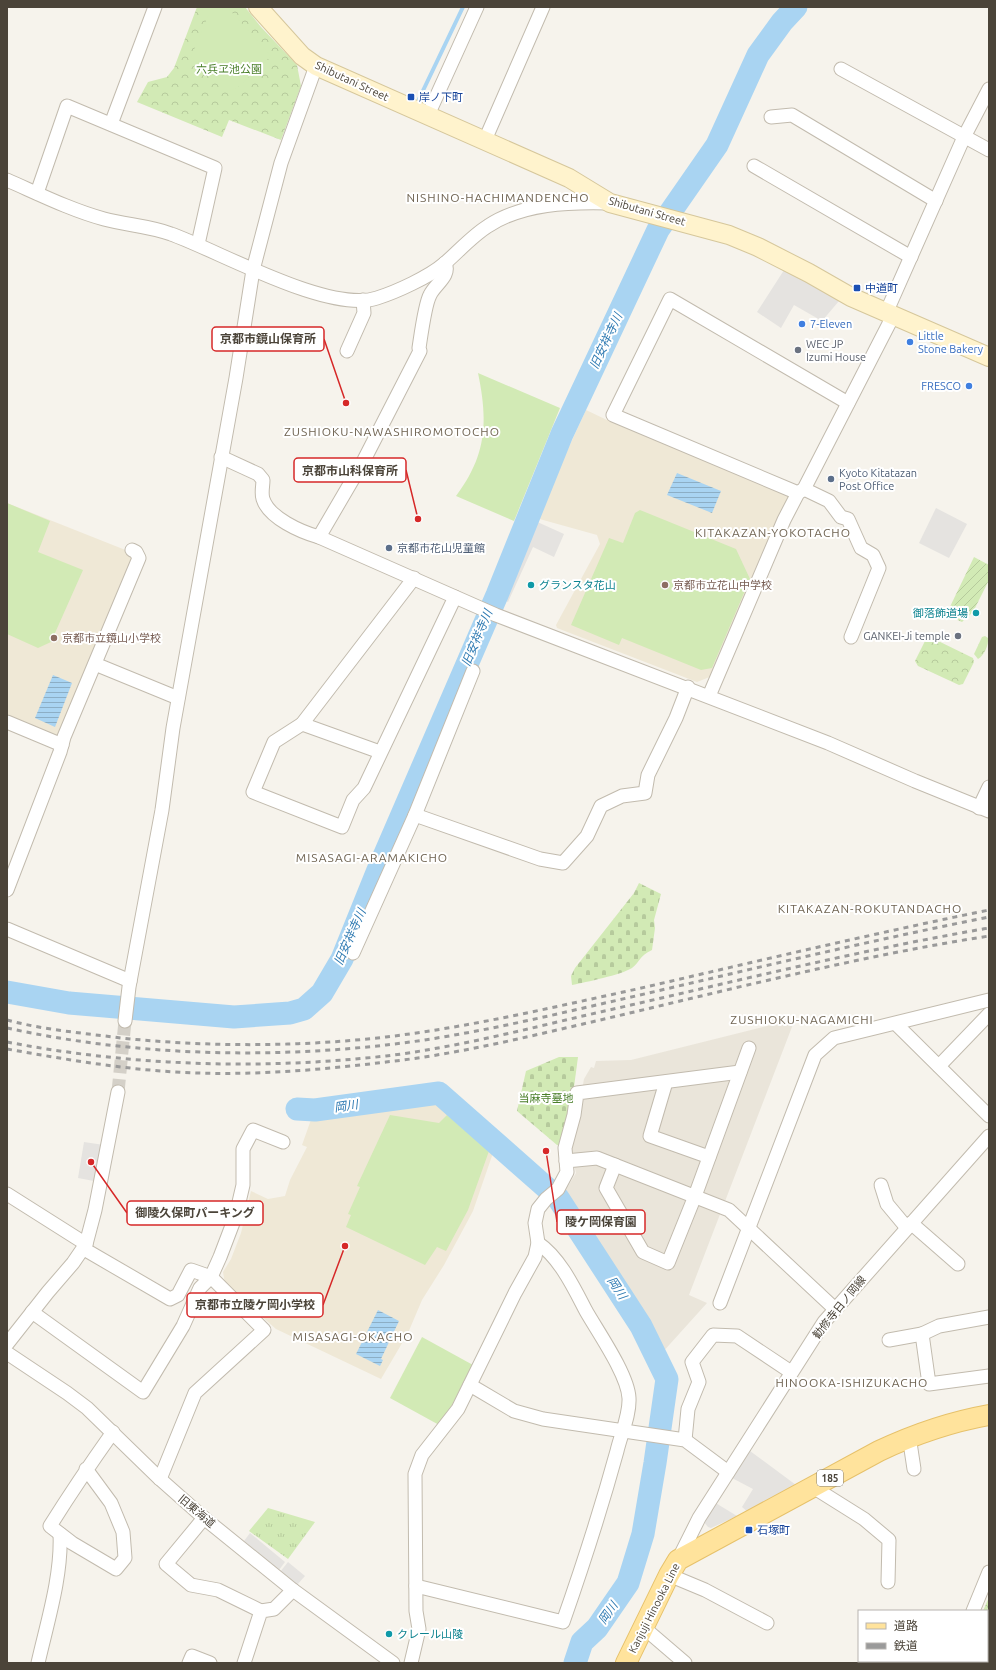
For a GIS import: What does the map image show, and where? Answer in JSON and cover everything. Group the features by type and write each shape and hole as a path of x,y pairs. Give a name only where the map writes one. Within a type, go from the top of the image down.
{"main road":[{"name":"Shibutani Street","path":"258,7 302,56 316,66 569,178 610,203 729,235 758,247 809,273 851,298 989,357"},
{"name":"Kanjuji Hinooka Line","path":"626,1663 673,1567 813,1487 909,1436 946,1424 989,1415"}],"street":[{"path":"111,124 155,7"},
{"path":"428,115 477,7"},
{"path":"485,140 542,7"},
{"path":"126,1013 130,981 162,810 178,698 236,378 253,270 281,162 316,66"},
{"path":"841,70 989,150"},
{"path":"709,696 784,520 848,403 889,315 911,257 964,137 989,89"},
{"path":"37,193 67,106 215,168 198,244"},
{"path":"770,117 792,115 936,201"},
{"path":"754,166 911,257"},
{"path":"7,180 78,211 104,219 169,233 198,244 253,270 330,296 348,300 376,299 401,289 445,263 488,226 503,218 536,207 574,202 610,203"},
{"path":"319,537 364,460 420,351 419,348 429,295 445,276 447,267 445,263"},
{"path":"848,403 670,299 613,415 829,501 841,517 848,519 861,548 873,555 879,568 851,637"},
{"path":"347,351 364,313 363,300"},
{"path":"221,457 258,474 263,480 263,499 277,516 301,532 319,537 496,615 688,687 828,743 984,809 989,787"},
{"path":"7,890 94,664 139,558 136,552 132,550"},
{"path":"414,578 302,724 274,742 253,792 342,827 353,800 364,788 455,597"},
{"path":"94,664 178,698"},
{"path":"353,953 415,815 473,671"},
{"path":"415,815 540,859 563,863 587,836 595,816 602,806 622,796 645,793 648,775 676,718 688,687"},
{"path":"7,722 62,745"},
{"path":"302,724 380,752"},
{"path":"7,929 130,981"},
{"path":"720,1303 815,1055 834,1038 989,1000"},
{"path":"939,1066 989,1014"},
{"path":"896,1024 989,1116"},
{"path":"615,1166 606,1188 643,1252 668,1263 749,1048"},
{"path":"411,1663 419,1629 416,1611 415,1474 422,1455 458,1409 515,1292 535,1258 538,1243 535,1223 538,1209 546,1199 558,1189 567,1172 565,1148 574,1115 577,1093 740,1072"},
{"path":"666,1082 650,1136 709,1157"},
{"path":"7,1344 85,1247 95,1210 118,1092"},
{"path":"32,1312 143,1392 183,1326 200,1288 210,1277 220,1257 236,1215 243,1185 242,1149 253,1130 283,1142"},
{"name":"勧修寺日ノ岡線","path":"673,1567 698,1518 824,1322 989,1136"},
{"path":"566,1161 597,1158 729,1210 835,1309"},
{"path":"881,1185 887,1204 909,1226 958,1264"},
{"path":"7,1194 85,1247 170,1299 178,1295 191,1270 210,1277 264,1330 195,1393 160,1479"},
{"path":"416,1586 563,1622 603,1504 629,1398 624,1378 581,1302 550,1251 538,1243"},
{"path":"889,1340 922,1334 939,1326 989,1317"},
{"path":"922,1334 930,1384 989,1376"},
{"path":"685,1440 688,1409 699,1382 692,1362 713,1335 736,1336 791,1372"},
{"name":"旧東海道","path":"7,1353 67,1393 113,1432 160,1479 204,1518 293,1590 393,1663"},
{"path":"470,1386 514,1411 543,1419 685,1440 728,1472"},
{"path":"86,1469 111,1503 123,1532 125,1558 116,1569 60,1534 50,1526 86,1469 113,1432"},
{"path":"909,1436 914,1469"},
{"path":"813,1487 864,1519 889,1540 888,1582"},
{"path":"204,1518 166,1564 191,1585 218,1590 261,1611 274,1609 293,1590"},
{"path":"38,1663 51,1606 61,1550 60,1534"},
{"path":"673,1567 705,1590 767,1623"},
{"path":"973,1610 989,1572"},
{"path":"244,1663 261,1611"},
{"path":"643,1627 685,1663"},
{"path":"189,1663 192,1656 210,1663"}],"shaded area":[{"path":"786,267 839,301 822,321 794,305 781,328 757,312"},
{"name":"京都市立花山中学校","path":"586,410 607,420 609,418 788,494 789,496 712,676 697,682 557,628 556,625 600,544 597,535 536,518"},
{"name":"京都市立鏡山小学校","path":"7,503 133,553 135,559 61,735 56,738 7,718"},
{"path":"936,508 967,524 949,558 919,543"},
{"path":"533,520 564,534 554,557 533,547 508,602 499,598"},
{"path":"795,1019 689,1295 707,1303 661,1354 629,1299 562,1196 576,1173 571,1151 584,1079 591,1067 594,1068 596,1061 631,1060"},
{"path":"434,1096 494,1150 473,1211 444,1265 422,1300 408,1333 381,1379 276,1329 225,1284 223,1272 231,1259 241,1233 251,1191 268,1199 285,1196 290,1180 307,1147 302,1145 313,1114"},
{"path":"84,1142 104,1145 99,1182 78,1178"},
{"path":"750,1451 796,1485 749,1513 742,1507 753,1489 732,1478"},
{"path":"714,1502 737,1516 711,1528 708,1527 704,1522"},
{"path":"250,1533 285,1562 279,1570 244,1541"},
{"path":"288,1562 305,1576 297,1585 280,1572"}],"green space":[{"name":"六兵ヱ池公園","path":"197,7 245,7 261,27 297,65 301,86 281,140 229,120 222,137 137,102 148,82 167,77 174,68"},
{"path":"212,7 227,7 271,56 237,88 227,91 211,79 191,57"},
{"path":"478,373 560,408 514,521 456,496 474,466 482,437 484,422"},
{"path":"7,503 50,521 38,552 83,570 51,642 38,648 7,634"},
{"path":"640,510 736,549 750,579 712,668 701,670 622,638 619,645 571,625 609,538 623,543 635,513"},
{"path":"974,557 989,565 989,580 973,612 962,622 946,615"},
{"path":"985,636 988,638 987,646 984,653 978,659 974,654 982,637"},
{"path":"930,637 973,658 974,662 963,684 959,685 918,666 915,661 926,639"},
{"path":"639,883 661,894 654,920 655,928 652,950 645,954 635,966 627,971 572,985 571,976 575,968 634,893"},
{"name":"当麻寺墓地","path":"559,1057 578,1057 570,1117 561,1146 557,1145 517,1111 526,1071"},
{"path":"390,1115 439,1123 447,1115 489,1151 468,1210 446,1251 437,1247 425,1265 346,1227 351,1215 348,1214 360,1187 357,1186"},
{"path":"422,1337 473,1365 441,1426 390,1398"},
{"path":"268,1508 315,1522 288,1559 249,1531"},
{"path":"989,1597 989,1663 962,1663 988,1662 988,1610 983,1610"}],"water":[{"path":"677,473 721,491 712,513 667,495"},
{"path":"53,675 72,683 55,727 35,718"},
{"path":"378,1310 399,1321 381,1359 383,1360 380,1366 356,1354"}],"waterway":[{"path":"419,99 463,7"},
{"name":"旧安祥寺川","path":"7,992 69,1003 234,1017 290,1013 304,1009 322,993 342,959 378,870 497,595 562,434 658,230 717,145 758,55 782,22 796,7"},
{"name":"岡川","path":"297,1109 315,1110 439,1093 558,1198 641,1326 667,1379 643,1534 628,1583 597,1628 582,1642 575,1663"}],"tunnel":[{"path":"118,1092 125,1021"}],"railway":[{"path":"7,1020 49,1029 78,1033 187,1043 254,1045 320,1043 386,1037 449,1028 543,1009 637,989 857,938 989,910"},
{"path":"7,1028 101,1044 196,1052 291,1052 386,1045 507,1025 853,946 989,917"},
{"path":"7,1042 101,1056 148,1061 196,1063 291,1063 386,1056 411,1053 487,1038 737,980 888,947 989,928"},
{"path":"7,1049 103,1065 189,1073 274,1072 411,1059 485,1046 559,1030 734,988 887,954 989,936"}],"place":[{"name":"岸ノ下町","path":"411,97"},
{"name":"中道町","path":"857,288"},
{"name":"7-Eleven","path":"802,324"},
{"name":"Little Stone Bakery","path":"910,342"},
{"name":"WEC JP Izumi House","path":"798,350"},
{"name":"FRESCO","path":"969,386"},
{"name":"京都市鏡山保育所","path":"346,403"},
{"name":"Kyoto Kitatazan Post Office","path":"831,479"},
{"name":"京都市山科保育所","path":"418,519"},
{"name":"京都市花山児童館","path":"389,548"},
{"name":"グランスタ花山","path":"531,585"},
{"name":"京都市立花山中学校","path":"665,585"},
{"name":"御落飾道場","path":"976,613"},
{"name":"GANKEI-Ji temple","path":"958,636"},
{"name":"京都市立鏡山小学校","path":"54,638"},
{"name":"陵ケ岡保育園","path":"546,1151"},
{"name":"御陵久保町パーキング","path":"91,1162"},
{"name":"京都市立陵ケ岡小学校","path":"345,1246"},
{"name":"石塚町","path":"749,1530"},
{"name":"クレール山陵","path":"389,1634"}],"district":[{"name":"NISHINO-HACHIMANDENCHO","path":"498,198"},
{"name":"ZUSHIOKU-NAWASHIROMOTOCHO","path":"392,432"},
{"name":"KITAKAZAN-YOKOTACHO","path":"773,533"},
{"name":"MISASAGI-ARAMAKICHO","path":"372,858"},
{"name":"KITAKAZAN-ROKUTANDACHO","path":"870,909"},
{"name":"ZUSHIOKU-NAGAMICHI","path":"802,1020"},
{"name":"MISASAGI-OKACHO","path":"353,1337"},
{"name":"HINOOKA-ISHIZUKACHO","path":"852,1383"}]}
